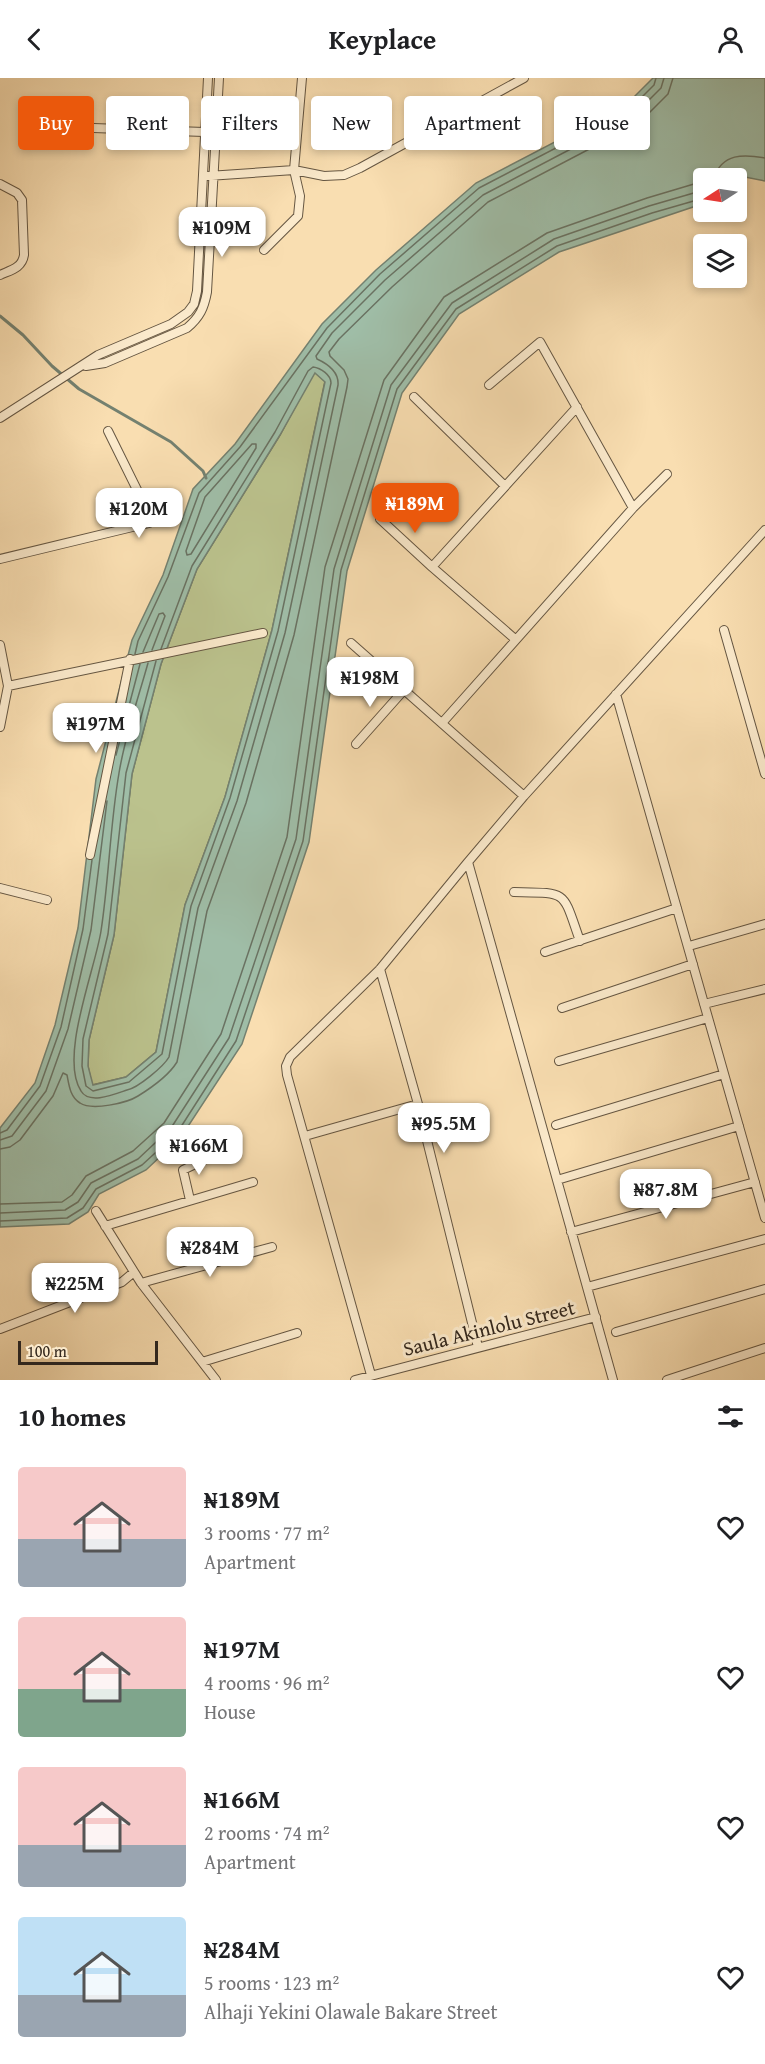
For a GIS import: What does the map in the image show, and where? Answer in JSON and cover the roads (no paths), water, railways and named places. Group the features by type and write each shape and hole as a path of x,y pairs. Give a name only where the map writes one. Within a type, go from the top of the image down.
{"street":[{"path":"207,96 208,78"},
{"path":"79,369 105,363 187,328 197,320 204,309 207,292 219,78"},
{"path":"264,250 298,216 300,196 294,170 302,78"},
{"path":"202,177 294,170 324,176 344,175 524,78"},
{"path":"94,128 201,132"},
{"path":"0,418 98,356 171,324 188,312 194,304 197,291 203,150"},
{"path":"0,184 17,193 22,200 24,255 23,261 18,266 0,275"},
{"path":"489,385 540,342 633,508"},
{"path":"414,397 505,486"},
{"path":"432,567 577,407"},
{"path":"0,559 149,523 149,514 108,431"},
{"path":"442,723 633,508 667,474"},
{"path":"380,519 515,639"},
{"path":"371,1375 287,1075 288,1061 380,969 524,796 765,530"},
{"path":"724,630 765,774"},
{"path":"8,686 263,633"},
{"path":"351,643 524,796"},
{"path":"0,645 8,686 0,727"},
{"path":"90,855 130,660"},
{"path":"356,744 404,690"},
{"path":"616,694 765,1218"},
{"path":"468,862 613,1380"},
{"path":"0,888 47,900"},
{"path":"514,892 553,893 561,896 567,903 580,941"},
{"path":"545,952 677,908"},
{"path":"689,946 765,924"},
{"path":"562,1008 693,964"},
{"path":"380,969 418,1104 478,1347"},
{"path":"704,1004 765,989"},
{"path":"559,1061 708,1018"},
{"path":"556,1125 724,1074"},
{"path":"305,1136 418,1104"},
{"path":"556,1180 739,1126"},
{"path":"190,1200 183,1170 214,1155"},
{"path":"105,1226 253,1182"},
{"path":"571,1232 755,1182"},
{"path":"96,1211 141,1283 216,1380"},
{"path":"587,1287 765,1239"},
{"path":"141,1283 272,1247"},
{"path":"0,1329 122,1282 134,1272"},
{"path":"616,1332 765,1289"},
{"name":"Saula Akinlolu Street","path":"355,1380 596,1317"},
{"path":"202,1362 297,1333"},
{"path":"667,1380 765,1348"}],"water":[{"path":"653,78 765,78 765,181 747,177 747,168 693,168 693,207 559,252 459,314 402,393 347,571 309,842 242,1044 181,1137 146,1170 99,1194 88,1212 69,1224 0,1227 0,1128 35,1083 55,1025 78,928 96,779 132,640 163,575 193,489 235,444 322,324 376,270 476,183 554,142 554,150 650,150 650,96 635,96","holes":["315,373 325,382 272,630 225,797 185,905 156,1052 126,1077 93,1085 88,1066 89,1040 114,935 132,774 161,664 197,569 280,435"]}],"waterway":[{"path":"0,316 79,389 171,442 203,471 206,478"}]}
